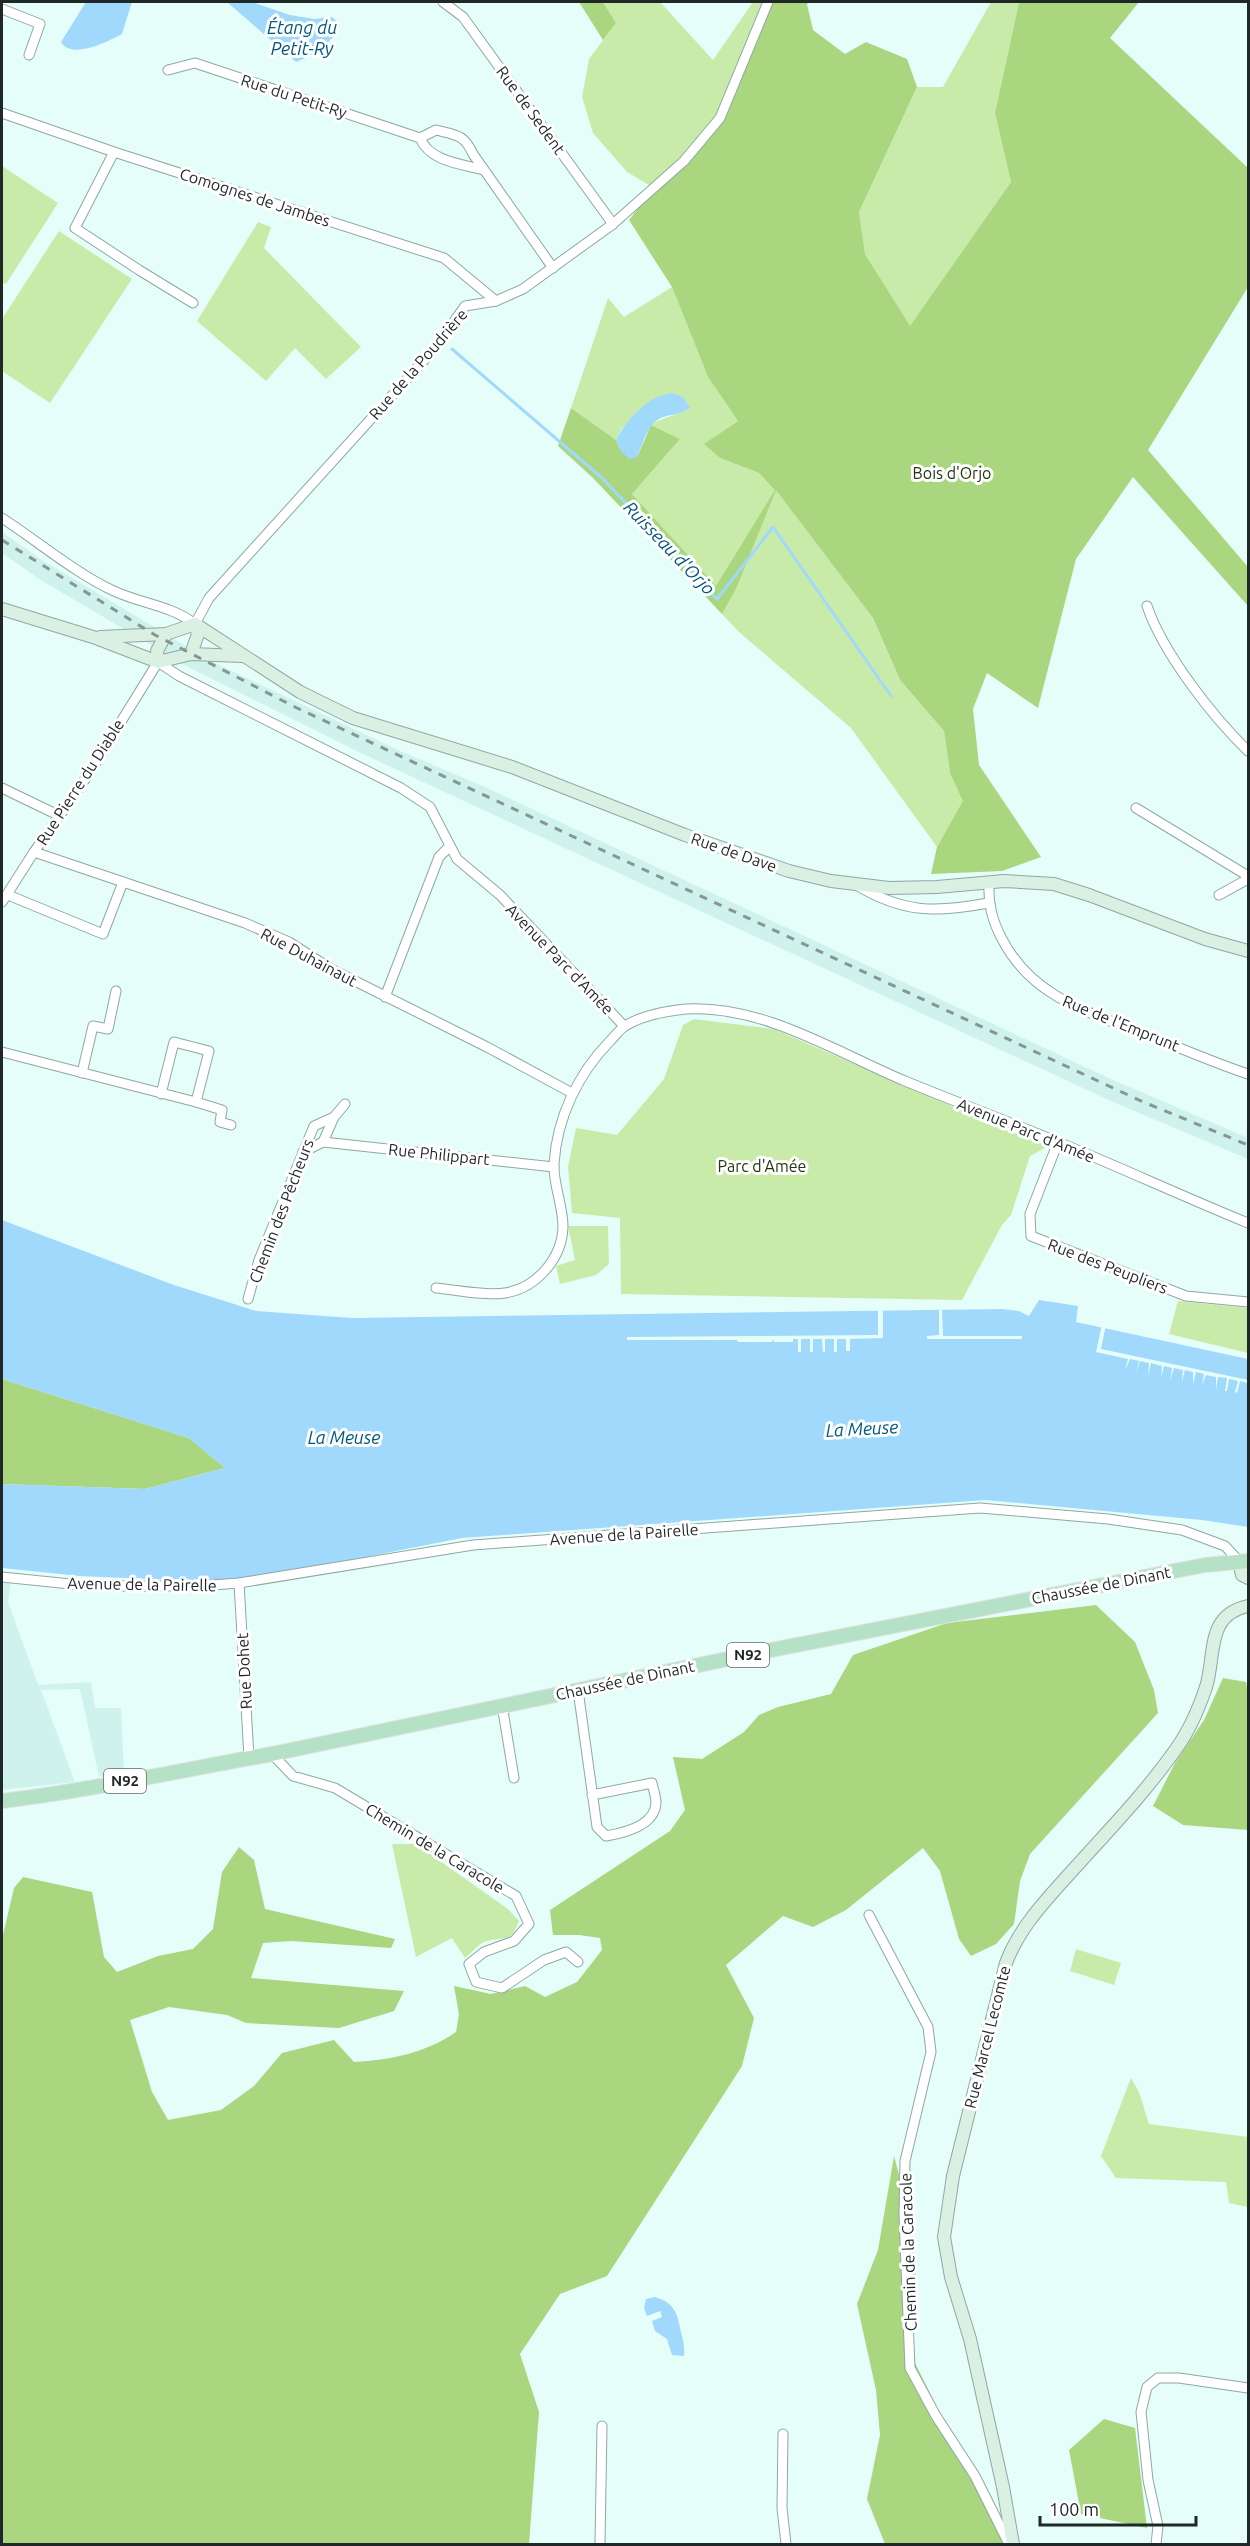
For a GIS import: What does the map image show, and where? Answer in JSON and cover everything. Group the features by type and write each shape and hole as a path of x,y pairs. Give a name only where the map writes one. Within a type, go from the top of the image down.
{"main road":[{"path":"2,609 93,637 158,662 191,654 243,656"},
{"path":"93,637 128,638 166,634 195,624 198,634 191,654"},
{"name":"Rue de Dave","path":"195,624 300,692 379,728 512,767 742,856 789,871 857,885 890,888 937,887 989,882 1032,882 1070,888 1172,928 1248,951"},
{"path":"158,662 157,651 166,634"},
{"path":"1244,1561 1242,1575 1248,1578"},
{"name":"Chaussée de Dinant","path":"2,1801 71,1792 174,1770 272,1754 929,1618 1205,1565 1244,1561"},
{"name":"Rue Marcel Lecomte","path":"1011,2544 1003,2487 970,2339 951,2277 944,2237 953,2176 975,2081 1006,1963 1013,1945 1023,1928 1047,1899 1130,1806 1177,1748 1206,1685 1213,1638 1222,1621 1238,1608 1248,1606"}],"street":[{"name":"Rue de Sedent","path":"443,2 463,17 613,224"},
{"name":"Rue de la Poudrière","path":"195,624 209,598 436,347 465,306 496,301 523,289 613,224 684,161 720,118 768,2"},
{"path":"2,9 40,24 29,55"},
{"name":"Rue du Petit-Ry","path":"168,70 195,63 420,138 436,130 460,136 467,140 484,170 553,268"},
{"name":"Comognes de Jambes","path":"2,113 114,152 444,258 496,301"},
{"name":"Rue du Petit-Ry","path":"420,138 424,149 436,156 484,170"},
{"path":"114,152 75,228 193,303"},
{"path":"2,518 101,585 130,598 181,613 195,624"},
{"path":"1147,606 1153,623 1189,680 1248,751"},
{"name":"Rue Pierre du Diable","path":"5,899 158,662"},
{"name":"Avenue Parc d'Amée","path":"158,662 179,676 401,788 430,807 457,859 500,895 624,1026 685,1009 752,1015 776,1023 950,1100 1058,1142 1248,1223"},
{"path":"2,788 60,816"},
{"path":"1136,808 1248,878 1220,895"},
{"path":"385,997 439,857 450,846"},
{"name":"Rue Duhainaut","path":"34,852 245,923 278,937 331,969 487,1047 572,1093"},
{"path":"5,899 103,934 123,882"},
{"name":"Rue de l'Emprunt","path":"989,882 988,903 1008,951 1020,968 1047,992 1095,1015 1248,1074"},
{"path":"857,885 880,899 932,910 950,910 988,903"},
{"path":"82,1073 93,1026 108,1029 116,991"},
{"path":"436,1287 484,1293 506,1293 528,1285 548,1268 562,1240 562,1207 554,1167 557,1140 572,1093 595,1056 624,1026"},
{"path":"161,1094 174,1042 209,1051 196,1102"},
{"path":"2,1052 222,1110 220,1122 231,1125"},
{"name":"Chemin des Pêcheurs","path":"249,1299 259,1260 314,1126 334,1117 345,1104"},
{"path":"303,1152 323,1142 334,1117"},
{"name":"Rue Philippart","path":"323,1142 554,1167"},
{"name":"Rue des Peupliers","path":"1058,1142 1030,1214 1031,1236 1186,1296 1248,1302"},
{"name":"Avenue de la Pairelle","path":"2,1576 90,1586 199,1586 239,1583 473,1545 980,1508 1108,1519 1182,1530 1225,1546 1244,1561"},
{"name":"Rue Dohet","path":"239,1583 249,1758"},
{"path":"578,1690 592,1795 597,1827 606,1836 630,1832 647,1820 656,1805 652,1783 592,1795"},
{"path":"502,1705 514,1778"},
{"name":"Chemin de la Caracole","path":"272,1754 293,1776 336,1788 516,1896 529,1924 514,1941 483,1952 469,1964 476,1982 502,1988 544,1960 566,1952 578,1962"},
{"name":"Chemin de la Caracole","path":"869,1915 928,2027 931,2052 905,2161 904,2215 910,2368 936,2416 975,2476 1011,2544"},
{"path":"1156,2544 1158,2526 1148,2480 1141,2412 1147,2387 1158,2378 1179,2378 1248,2388"},
{"path":"600,2544 602,2426"},
{"path":"783,2434 782,2508 786,2544"}],"shaded area":[{"path":"2,532 42,560 211,661 398,750 485,787 1111,1079 1248,1138 1248,1159 1113,1102 612,870 363,754 190,668 39,579 2,553"},
{"path":"2,1581 11,1582 8,1602 38,1685 91,1682 95,1708 121,1708 124,1772 99,1777 80,1689 41,1690 75,1782 2,1790"}],"green space":[{"path":"579,2 603,2 616,23 603,40"},
{"path":"603,2 660,2 713,60 753,2 768,2 720,118 654,188 627,172 593,133 582,97 589,59 616,23"},
{"name":"Bois d'Orjo","path":"768,2 809,2 807,4 813,30 845,54 866,42 907,59 917,87 859,212 865,254 910,326 1011,182 995,113 1019,2 1139,2 1110,38 1248,168 1248,287 1148,450 1248,567 1248,606 1133,477 1076,559 1038,708 987,673 973,709 979,765 1041,857 1002,871 931,874 937,847 963,801 950,773 944,731 900,680 873,618 776,490 736,589 722,614 593,478 558,446 571,408 616,440 621,451 637,457 651,425 680,439 632,494 716,586 775,490 759,473 720,458 704,444 738,421 708,377 672,287 629,220 654,188 720,118"},
{"path":"991,2 1019,2 995,113 1011,182 910,327 865,254 859,212 917,87 943,87"},
{"path":"2,166 58,203 6,284 2,282"},
{"path":"258,222 271,227 264,248 361,347 326,379 295,348 266,381 197,321"},
{"path":"59,231 132,279 50,403 2,371 2,319"},
{"path":"672,287 708,377 738,421 705,444 720,458 759,473 776,489 873,618 900,680 944,731 950,773 964,801 937,847 851,728 739,632 722,614 736,589 773,494 716,587 632,494 680,439 651,425 690,408 622,428 616,440 571,408 608,298 624,317"},
{"name":"Parc d'Amée","path":"694,1019 774,1029 1011,1132 1044,1144 1045,1148 1030,1156 1011,1215 1002,1225 962,1300 621,1294 620,1218 572,1213 568,1167 576,1128 617,1135 664,1079 683,1025"},
{"path":"568,1226 608,1226 609,1264 596,1275 560,1284 556,1266 575,1260"},
{"path":"1178,1301 1248,1308 1248,1353 1169,1334"},
{"path":"2,1379 189,1438 225,1468 145,1489 2,1484"},
{"path":"1096,1605 1135,1642 1154,1690 1158,1713 1030,1854 1020,1881 1014,1924 996,1944 971,1956 959,1939 940,1871 923,1848 846,1910 813,1927 783,1916 726,1965 754,2018 742,2066 607,2276 560,2294 520,2354 539,2412 529,2544 2,2544 2,1939 14,1888 23,1877 92,1892 104,1957 117,1972 158,1956 193,1949 213,1929 222,1872 239,1847 254,1860 265,1909 395,1939 391,1948 291,1941 263,1943 251,1978 404,1991 394,2011 339,2028 246,2023 227,2015 169,2007 130,2020 152,2092 168,2120 221,2110 254,2086 282,2053 334,2040 354,2062 367,2061 407,2054 444,2039 456,2032 459,2014 454,1986 491,1994 525,1986 545,1997 577,1982 602,1950 600,1938 553,1935 550,1910 670,1831 685,1810 673,1757 702,1759 744,1732 759,1715 778,1707 831,1694 853,1655 947,1623"},
{"path":"1223,1678 1246,1682 1248,1696 1248,1830 1183,1825 1153,1806 1175,1763 1204,1720"},
{"path":"392,1844 416,1844 508,1909 519,1921 516,1929 509,1937 484,1942 465,1958 452,1938 416,1957"},
{"path":"1076,1949 1121,1963 1114,1985 1070,1971"},
{"path":"1131,2078 1139,2092 1149,2124 1248,2137 1248,2207 1229,2203 1226,2182 1116,2178 1101,2156"},
{"path":"894,2156 904,2193 916,2270 912,2308 914,2361 1002,2537 1003,2544 885,2544 867,2499 880,2435 876,2390 857,2304 878,2250"},
{"path":"1104,2419 1135,2428 1147,2528 1081,2514 1069,2450"}],"water":[{"path":"86,2 132,2 122,34 90,48 66,47 61,42"},
{"name":"Étang du Petit-Ry","path":"227,2 252,2 290,15 314,19 332,17 340,24 328,43 310,56 296,62"},
{"path":"672,393 683,397 690,408 663,417 653,424 646,434 637,457 629,459 621,451 616,440 621,432 632,416 647,403"},
{"name":"La Meuse","path":"2,1220 171,1284 256,1311 352,1318 1003,1309 1019,1311 1029,1316 1039,1300 1078,1306 1076,1322 1248,1359 1248,1527 1202,1520 985,1500 462,1538 269,1576 198,1581 79,1576 2,1568 2,1484 145,1489 225,1468 189,1438 2,1379"},
{"path":"655,2297 667,2302 676,2314 684,2344 684,2356 672,2355 667,2339 655,2331 652,2321 662,2317 660,2311 647,2316 644,2308 646,2299"}],"pier":[{"path":"878,1308 883,1308 883,1338 850,1339 850,1351 846,1351 846,1339 837,1339 837,1352 834,1352 834,1339 825,1339 825,1352 823,1352 822,1339 813,1339 813,1352 810,1352 810,1339 801,1339 801,1352 798,1352 798,1339 793,1339 793,1342 774,1342 773,1339 772,1342 627,1340 627,1337 878,1335"},
{"path":"939,1310 942,1310 943,1336 1022,1336 1022,1339 927,1339 927,1336 939,1335"},
{"path":"1102,1324 1106,1325 1101,1349 1248,1380 1248,1383 1240,1381 1237,1393 1235,1392 1238,1381 1229,1379 1227,1391 1225,1391 1227,1378 1218,1377 1216,1389 1216,1377 1206,1375 1202,1386 1204,1374 1196,1372 1193,1385 1193,1372 1185,1370 1182,1382 1183,1370 1174,1368 1170,1380 1172,1368 1164,1366 1161,1378 1162,1366 1151,1363 1148,1376 1149,1363 1140,1361 1136,1373 1139,1361 1130,1359 1125,1371 1128,1359 1096,1352"}],"waterway":[{"name":"Ruisseau d'Orjo","path":"452,349 602,478 717,599 773,527 891,696"}],"railway":[{"path":"2,540 155,635 297,708 1141,1101 1248,1145"}]}
